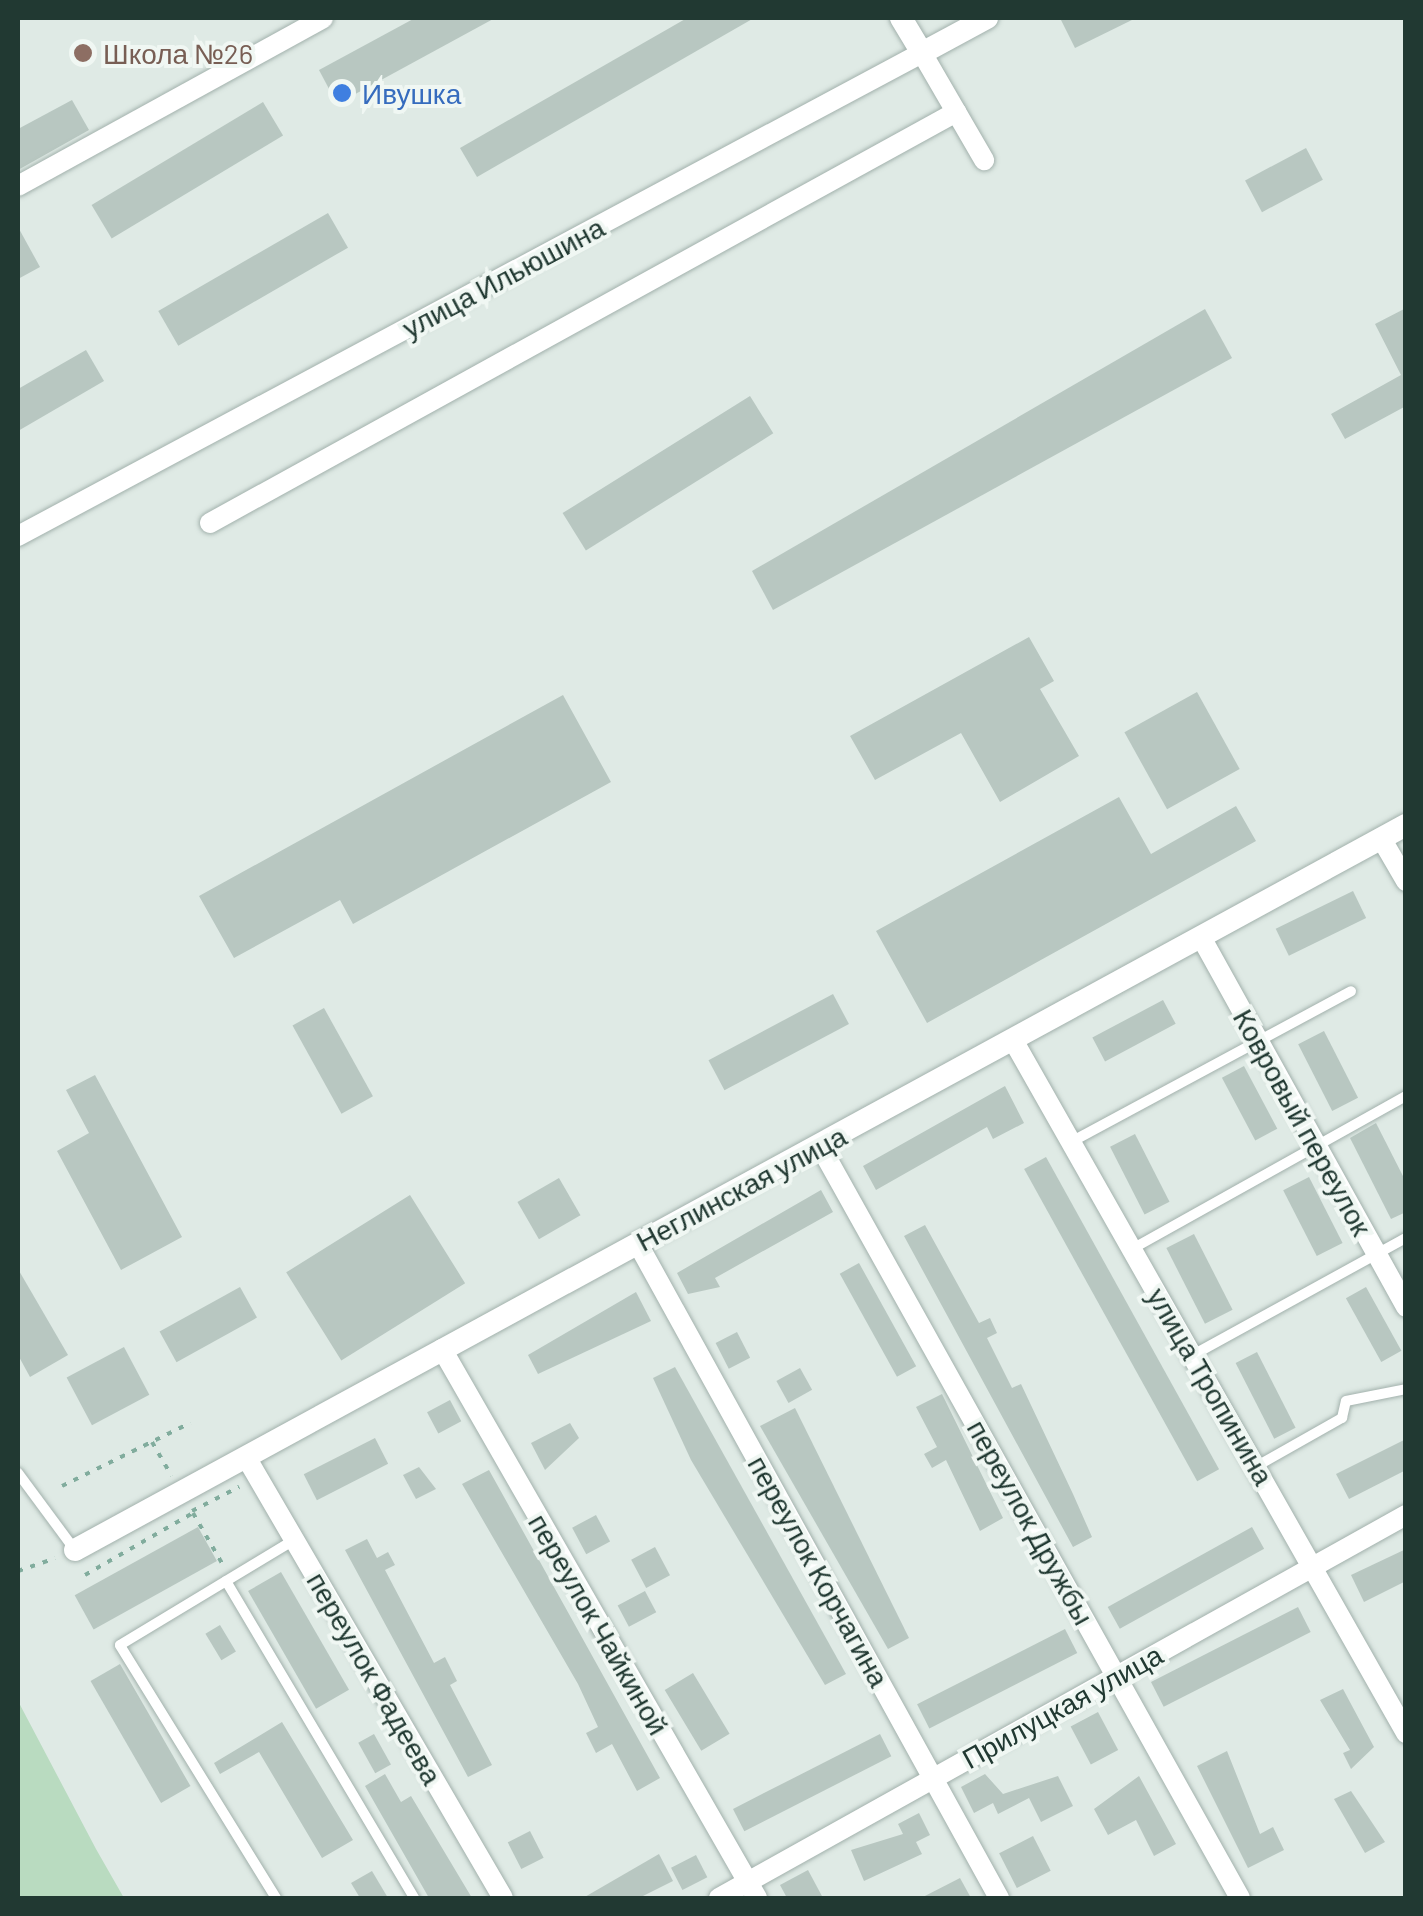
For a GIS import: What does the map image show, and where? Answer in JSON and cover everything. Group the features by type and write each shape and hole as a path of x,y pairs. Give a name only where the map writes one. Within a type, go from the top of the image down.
{"street":[{"path":"18,186 324,18"},
{"path":"901,18 984,160"},
{"name":"улица Ильюшина","path":"18,536 988,18"},
{"path":"210,523 956,112"},
{"name":"Неглинская улица","path":"75,1550 1406,825"},
{"path":"1381,838 1406,881"},
{"name":"Ковровый переулок","path":"1200,937 1406,1307"},
{"name":"улица Тропинина","path":"1013,1040 1406,1733"},
{"name":"переулок Дружбы","path":"820,1146 1240,1898"},
{"name":"переулок Корчагина","path":"638,1244 999,1898"},
{"name":"переулок Чайкиной","path":"442,1349 752,1891"},
{"name":"переулок Фадеева","path":"246,1458 503,1898"},
{"name":"Прилуцкая улица","path":"719,1898 752,1891 933,1777 1406,1514"}],"lane":[{"path":"1071,1142 1256,1038 1351,991"},
{"path":"1132,1249 1406,1096"},
{"path":"1193,1354 1406,1238"},
{"path":"1257,1466 1342,1418 1346,1401 1406,1389"},
{"path":"18,1473 75,1550"},
{"path":"276,1898 120,1645 294,1540"},
{"path":"228,1580 414,1898"}],"path":[{"path":"62,1486 190,1423"},
{"path":"85,1575 193,1513 228,1580"},
{"path":"18,1571 75,1550"}],"green space":[{"path":"18,1701 96,1849 124,1898 18,1898"}],"building":[{"path":"415,18 495,18 337,104 319,70"},
{"path":"687,18 754,18 477,177 460,148"},
{"path":"1060,18 1136,18 1075,48"},
{"path":"72,100 89,130 18,170 18,129"},
{"path":"263,102 283,135 112,238 92,205"},
{"path":"1306,148 1323,180 1262,212 1245,180"},
{"path":"328,213 348,248 178,346 158,311"},
{"path":"18,227 40,267 18,279"},
{"path":"1406,308 1406,406 1345,439 1331,414 1401,375 1375,324"},
{"path":"1205,309 1232,358 773,610 752,571"},
{"path":"86,350 104,381 18,431 18,389"},
{"path":"750,396 773,433 586,550 563,513"},
{"path":"1029,637 1054,681 1040,689 1079,756 1000,802 961,733 875,780 850,736"},
{"path":"1197,692 1240,769 1167,809 1124,732"},
{"path":"563,695 611,782 353,924 340,900 234,958 199,896"},
{"path":"1119,797 1151,854 1236,806 1256,841 927,1023 876,931"},
{"path":"1353,891 1366,918 1289,956 1276,929"},
{"path":"833,994 849,1024 724,1090 709,1060"},
{"path":"1163,1000 1176,1024 1105,1061 1092,1038"},
{"path":"324,1008 373,1096 341,1114 293,1025"},
{"path":"1324,1031 1358,1098 1332,1111 1298,1044"},
{"path":"1244,1066 1277,1129 1255,1140 1222,1078"},
{"path":"95,1075 182,1237 121,1270 57,1151 89,1133 66,1090"},
{"path":"1005,1086 1024,1123 993,1139 987,1127 876,1190 863,1166"},
{"path":"1376,1123 1406,1182 1406,1212 1391,1219 1350,1138"},
{"path":"1135,1134 1170,1202 1145,1214 1110,1147"},
{"path":"1046,1157 1219,1469 1197,1481 1024,1169"},
{"path":"1309,1177 1343,1243 1317,1256 1283,1190"},
{"path":"559,1178 580,1215 539,1239 517,1202"},
{"path":"821,1190 833,1212 715,1278 720,1287 688,1294 677,1273"},
{"path":"410,1195 465,1283 341,1361 286,1272"},
{"path":"925,1225 979,1323 990,1318 997,1333 987,1338 1012,1388 1021,1384 1073,1494 1092,1537 1073,1547 904,1236"},
{"path":"1194,1234 1233,1310 1205,1324 1166,1248"},
{"path":"859,1263 916,1366 897,1377 840,1274"},
{"path":"18,1269 68,1355 30,1377 18,1355"},
{"path":"240,1287 257,1318 177,1362 160,1332"},
{"path":"1366,1287 1401,1351 1381,1362 1346,1298"},
{"path":"636,1292 651,1321 538,1374 528,1355"},
{"path":"737,1332 750,1358 729,1369 716,1343"},
{"path":"124,1347 149,1395 92,1425 67,1378"},
{"path":"1257,1352 1296,1428 1274,1439 1236,1363"},
{"path":"675,1367 846,1674 825,1685 691,1460 653,1378"},
{"path":"800,1368 812,1390 789,1403 776,1381"},
{"path":"942,1394 1003,1518 980,1531 946,1460 932,1468 924,1454 937,1447 916,1407"},
{"path":"450,1400 461,1421 438,1433 427,1412"},
{"path":"795,1408 909,1638 888,1649 760,1426"},
{"path":"570,1423 579,1438 545,1470 531,1443"},
{"path":"375,1438 388,1464 317,1500 304,1474"},
{"path":"1406,1439 1406,1470 1349,1499 1336,1474"},
{"path":"419,1467 436,1489 416,1499 403,1475"},
{"path":"489,1470 660,1778 637,1791 612,1744 596,1753 586,1733 598,1727 578,1684 462,1484"},
{"path":"596,1515 610,1541 586,1554 572,1528"},
{"path":"198,1527 217,1561 94,1629 75,1595"},
{"path":"1252,1527 1264,1549 1120,1629 1108,1607"},
{"path":"367,1539 377,1558 388,1552 395,1565 385,1570 434,1663 445,1657 457,1681 450,1685 492,1765 468,1777 345,1550"},
{"path":"655,1547 670,1575 646,1588 631,1560"},
{"path":"1406,1549 1406,1581 1364,1602 1351,1575"},
{"path":"281,1572 349,1690 316,1709 248,1591"},
{"path":"645,1591 656,1612 629,1627 618,1606"},
{"path":"1298,1607 1311,1632 1164,1707 1151,1682"},
{"path":"220,1625 236,1652 221,1660 205,1634"},
{"path":"1065,1629 1077,1653 929,1728 917,1704"},
{"path":"120,1664 190,1786 161,1803 91,1681"},
{"path":"693,1673 730,1734 701,1751 665,1690"},
{"path":"1343,1689 1374,1747 1351,1769 1343,1753 1350,1750 1320,1700"},
{"path":"1098,1712 1118,1750 1091,1765 1071,1727"},
{"path":"282,1722 353,1840 322,1858 259,1752 220,1774 214,1763"},
{"path":"374,1734 391,1765 375,1773 358,1743"},
{"path":"880,1734 891,1756 744,1831 733,1809"},
{"path":"1227,1751 1260,1834 1273,1827 1284,1850 1248,1868 1197,1766"},
{"path":"385,1774 401,1802 411,1796 472,1898 429,1898 365,1786"},
{"path":"985,1774 1003,1794 1058,1776 1073,1806 1041,1822 1029,1798 998,1814 993,1803 974,1813 961,1787"},
{"path":"1139,1776 1176,1844 1154,1856 1136,1820 1108,1835 1094,1809"},
{"path":"1351,1791 1385,1842 1365,1853 1334,1799"},
{"path":"919,1813 930,1835 916,1842 922,1854 864,1881 851,1850 903,1834 898,1824"},
{"path":"530,1831 544,1858 521,1869 508,1842"},
{"path":"1033,1836 1051,1871 1017,1888 999,1853"},
{"path":"659,1854 673,1881 639,1898 583,1898"},
{"path":"696,1855 707,1877 682,1890 671,1868"},
{"path":"808,1870 823,1898 787,1898 780,1885"},
{"path":"372,1871 388,1898 360,1898 351,1883"},
{"path":"960,1878 971,1898 921,1898"}],"place":[{"name":"Школа №26","path":"83,53"},
{"name":"Ивушка","path":"342,93"}]}
